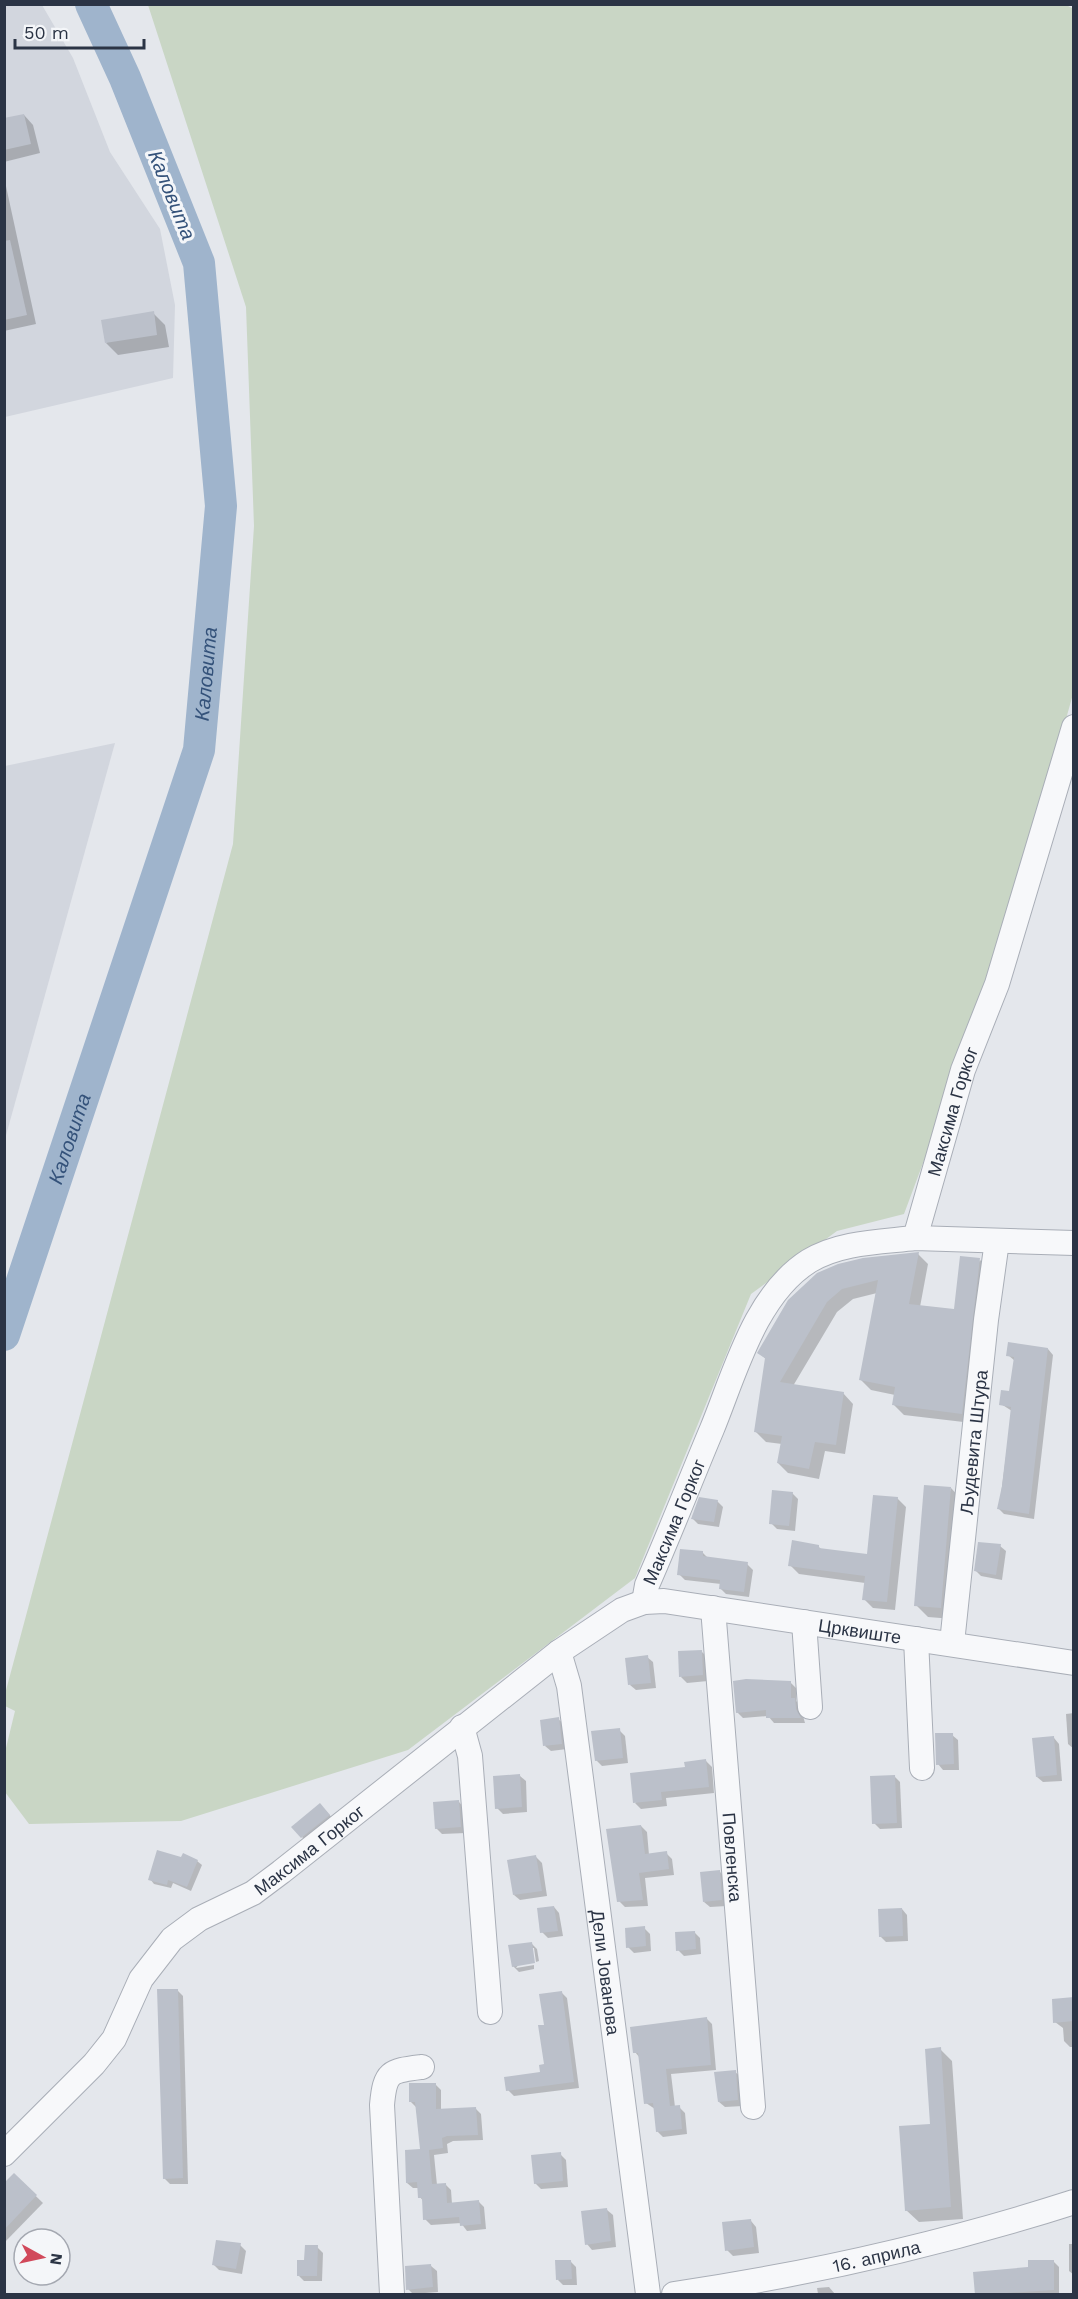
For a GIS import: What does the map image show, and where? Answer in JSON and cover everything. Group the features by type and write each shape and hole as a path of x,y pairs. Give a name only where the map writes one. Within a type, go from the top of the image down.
{"street":[{"name":"Максима Горког","path":"4,2154 94,2064 114,2039 141,1979 172,1938 199,1919 253,1893 559,1652 622,1610 644,1602 647,1585 744,1350 764,1311 780,1288 796,1270 832,1250 852,1245 915,1239 963,1070 997,984 1074,727"},
{"path":"915,1239 1074,1243"},
{"name":"Људевита Штура","path":"952,1643 985,1332 997,1241"},
{"name":"Црквиште","path":"644,1602 664,1601 1074,1663"},
{"name":"Повленска","path":"712,1608 753,2107"},
{"path":"804,1622 810,1707"},
{"path":"916,1639 922,1768"},
{"name":"Дели Јованова","path":"559,1652 569,1686 648,2295"},
{"path":"462,1727 470,1756 490,2012"},
{"path":"392,2295 382,2105 384,2086 393,2071 422,2067"},
{"name":"16. априла","path":"674,2295 897,2252 975,2233 1074,2202"}],"shaded area":[{"path":"4,5 42,5 73,58 110,152 160,229 175,305 173,378 5,417"},
{"path":"115,743 5,1139 5,766"}],"green space":[{"path":"148,5 1066,5 1074,9 1073,694 998,962 904,1214 837,1231 751,1294 635,1578 408,1750 181,1821 29,1824 5,1792 5,1752 15,1711 5,1706 5,1694 233,844 254,526 246,307"}],"building":[{"path":"24,114 31,144 4,150 4,118"},
{"path":"10,240 27,315 4,320 4,241"},
{"path":"154,311 157,335 105,343 101,320"},
{"path":"919,1252 909,1304 954,1309 960,1256 980,1258 962,1414 892,1405 895,1387 859,1380 878,1280 842,1289 827,1302 780,1382 844,1392 836,1445 815,1442 809,1469 777,1463 782,1436 754,1432 765,1358 757,1353 788,1300 817,1273 838,1264 863,1258"},
{"path":"1008,1342 1048,1348 1029,1514 997,1509 1002,1486 1011,1407 999,1405 1001,1390 1009,1391 1014,1357 1006,1356"},
{"path":"924,1485 951,1487 941,1608 914,1606"},
{"path":"772,1490 793,1492 789,1526 769,1524"},
{"path":"873,1495 898,1497 887,1602 862,1600 865,1576 788,1566 792,1540 819,1545 819,1548 867,1554"},
{"path":"699,1497 718,1500 714,1522 691,1519"},
{"path":"978,1542 1001,1544 996,1575 974,1571"},
{"path":"680,1549 703,1551 703,1556 748,1562 744,1592 719,1589 720,1580 677,1575"},
{"path":"702,1650 703,1675 679,1677 678,1651"},
{"path":"648,1655 651,1683 628,1685 625,1658"},
{"path":"746,1679 791,1681 791,1698 795,1698 796,1709 801,1718 766,1718 766,1710 736,1713 733,1681"},
{"path":"559,1717 562,1744 543,1746 540,1720"},
{"path":"620,1728 623,1758 595,1761 591,1731"},
{"path":"935,1733 953,1733 954,1764 936,1765"},
{"path":"1054,1736 1057,1775 1036,1777 1032,1738"},
{"path":"706,1759 709,1787 661,1792 662,1800 633,1803 630,1773 685,1767 684,1762"},
{"path":"520,1774 522,1807 495,1809 493,1776"},
{"path":"895,1775 897,1823 872,1824 870,1776"},
{"path":"459,1800 461,1827 435,1829 433,1802"},
{"path":"320,1803 330,1815 301,1838 291,1827"},
{"path":"641,1825 645,1854 667,1851 669,1869 639,1873 643,1900 617,1902 606,1829"},
{"path":"157,1850 181,1857 183,1853 198,1860 187,1887 168,1880 167,1885 148,1880"},
{"path":"536,1855 542,1891 513,1895 507,1860"},
{"path":"720,1870 722,1900 703,1902 700,1872"},
{"path":"554,1906 558,1931 540,1933 537,1908"},
{"path":"902,1908 903,1936 879,1937 878,1909"},
{"path":"645,1926 646,1946 626,1948 625,1928"},
{"path":"695,1931 696,1949 676,1951 675,1932"},
{"path":"532,1942 535,1963 512,1967 508,1945"},
{"path":"157,1989 178,1989 183,2178 163,2179"},
{"path":"562,1991 574,2082 506,2091 504,2077 540,2072 539,2065 544,2064 538,2025 544,2025 539,1994"},
{"path":"1074,1997 1074,2021 1053,2023 1052,1999"},
{"path":"707,2017 711,2065 666,2069 670,2106 680,2105 682,2129 656,2132 653,2103 644,2104 638,2053 633,2053 630,2027"},
{"path":"941,2047 951,2207 905,2211 899,2126 930,2124 925,2049"},
{"path":"736,2070 738,2100 718,2102 714,2072"},
{"path":"409,2083 436,2083 436,2109 476,2107 478,2135 447,2136 442,2138 443,2148 429,2150 432,2184 446,2183 447,2203 479,2200 481,2224 460,2226 459,2217 423,2220 422,2198 418,2198 417,2182 406,2183 405,2150 420,2149 415,2102 409,2102"},
{"path":"561,2152 563,2181 534,2184 531,2155"},
{"path":"14,2173 37,2195 4,2230 4,2183"},
{"path":"607,2208 611,2241 585,2245 581,2211"},
{"path":"751,2219 754,2247 725,2251 722,2222"},
{"path":"216,2240 241,2243 236,2269 212,2265"},
{"path":"305,2245 318,2245 317,2276 297,2276 297,2260 304,2260"},
{"path":"555,2260 571,2260 572,2279 556,2280"},
{"path":"1028,2260 1054,2260 1054,2290 975,2295 973,2272 1028,2267"},
{"path":"431,2264 433,2287 406,2290 405,2266"}],"waterway":[{"name":"Каловита","path":"4,1335 199,750 221,506 199,263 125,78 91,4"}]}
